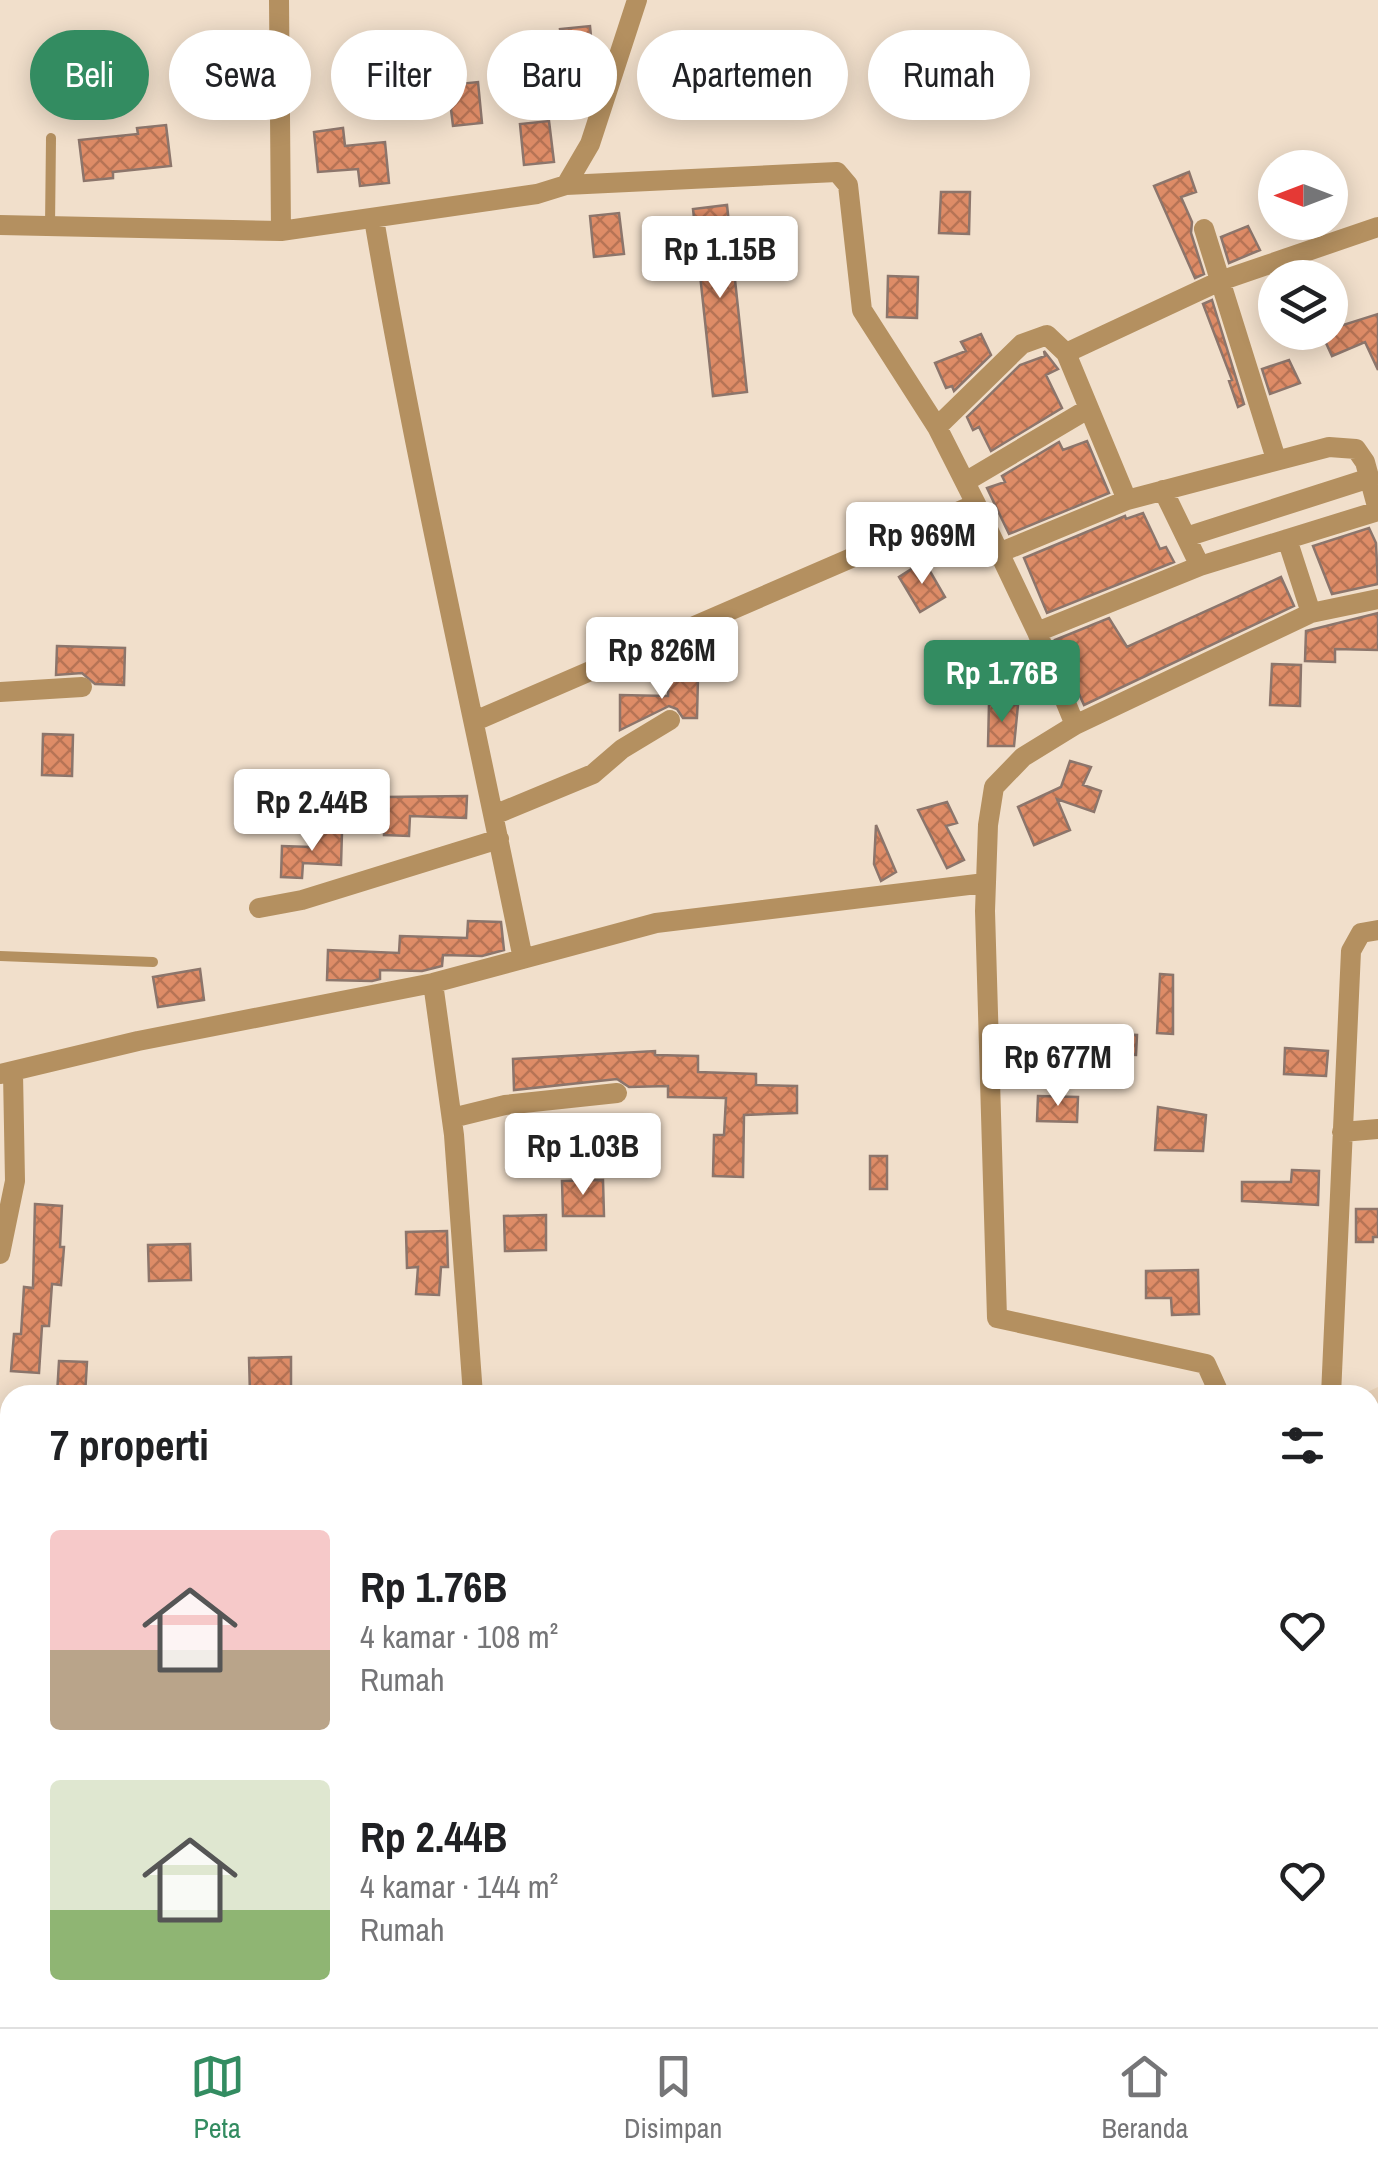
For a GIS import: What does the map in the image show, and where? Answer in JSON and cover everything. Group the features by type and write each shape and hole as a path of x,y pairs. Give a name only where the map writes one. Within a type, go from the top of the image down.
{"street":[{"path":"279,0 280,231"},
{"path":"566,185 590,144 637,0"},
{"path":"0,225 280,231 537,194 566,185 828,169 844,176 862,310 937,427 1001,552 1074,725"},
{"path":"374,219 406,412 475,720 523,959"},
{"path":"1066,353 1220,282 1378,227"},
{"path":"1204,229 1276,459"},
{"path":"937,427 1031,338 1047,335 1066,353 1127,500"},
{"path":"965,482 1088,409"},
{"path":"1001,552 1127,500 1276,459 1344,446 1356,449 1371,466 1378,510 1200,566 1037,632"},
{"path":"1186,536 1371,466"},
{"path":"1164,490 1200,566"},
{"path":"475,720 976,504"},
{"path":"1287,539 1311,613"},
{"path":"1215,1385 1206,1364 997,1318 986,883 994,787 1023,757 1074,725 1311,613 1378,599"},
{"path":"0,692 82,686"},
{"path":"494,814 594,774 622,749 670,720"},
{"path":"260,908 302,900 499,839"},
{"path":"0,1254 14,1181 7,1073 138,1041 433,983 656,923 986,883"},
{"path":"1330,1385 1352,946 1361,933 1378,930"},
{"path":"433,983 452,1118 472,1385"},
{"path":"452,1118 505,1105 617,1093"},
{"path":"1342,1132 1378,1129"}],"lane":[{"path":"50,138 50,226"},
{"path":"0,956 153,962"}],"building":[{"path":"590,26 590,30 560,30"},
{"path":"478,82 482,123 453,126 452,120 467,120 467,83"},
{"path":"549,121 554,162 524,165 520,124"},
{"path":"166,125 171,166 113,172 113,178 84,181 79,140 138,134 137,128"},
{"path":"343,128 345,146 385,142 389,183 360,186 358,169 318,172 314,132"},
{"path":"1189,172 1196,192 1181,197 1192,222 1191,233 1204,274 1195,278 1154,186"},
{"path":"941,192 970,192 969,234 939,233"},
{"path":"727,205 747,392 713,396 693,209"},
{"path":"619,213 624,254 594,257 590,216"},
{"path":"1248,226 1260,250 1229,263 1221,237"},
{"path":"888,276 918,277 917,318 887,317"},
{"path":"1212,300 1244,404 1238,407 1229,381 1232,380 1203,304"},
{"path":"1378,314 1378,370 1365,342 1348,349 1348,323"},
{"path":"981,334 991,355 954,391 952,386 946,388 935,363 966,351 961,342"},
{"path":"1044,351 1058,369 1046,375 1062,408 991,451 979,427 973,430 967,417 1020,365 1045,356"},
{"path":"1289,360 1300,383 1270,394 1262,369"},
{"path":"1087,441 1109,493 1009,534 987,488 1005,482 1002,476 1059,442 1063,450"},
{"path":"1143,513 1160,549 1166,547 1174,562 1047,613 1024,558 1125,516 1126,519"},
{"path":"1369,528 1376,543 1378,584 1332,594 1313,546"},
{"path":"924,561 945,597 920,612 899,577"},
{"path":"1281,577 1294,606 1084,705 1055,640 1109,618 1127,647"},
{"path":"1378,613 1378,650 1335,649 1335,662 1305,661 1306,631"},
{"path":"57,646 125,648 124,685 95,684 82,673 56,675"},
{"path":"1272,664 1301,665 1300,706 1270,705"},
{"path":"669,676 698,677 697,718 683,718 669,706 620,730 620,695 668,696"},
{"path":"989,704 1018,705 1014,746 988,746"},
{"path":"43,734 73,735 72,776 42,775"},
{"path":"1070,761 1091,767 1083,785 1101,791 1094,812 1057,799 1070,830 1034,845 1018,807 1061,787"},
{"path":"467,796 466,818 410,816 409,836 384,835 385,797"},
{"path":"947,802 957,823 946,826 964,860 947,868 918,810"},
{"path":"876,825 896,872 881,881 874,864"},
{"path":"312,831 342,832 341,865 303,863 302,878 281,877 282,846 312,847"},
{"path":"468,921 501,922 504,950 482,956 443,955 442,966 422,971 380,970 380,979 372,981 327,980 328,950 399,953 400,936 467,938"},
{"path":"200,969 204,1000 158,1007 153,977"},
{"path":"1160,974 1173,975 1173,1034 1157,1033"},
{"path":"1097,1033 1137,1035 1136,1055 1096,1053"},
{"path":"1285,1048 1328,1051 1326,1076 1284,1074"},
{"path":"655,1051 655,1055 698,1056 698,1072 756,1074 756,1085 797,1086 797,1113 744,1115 743,1177 713,1176 714,1135 724,1135 726,1098 668,1097 668,1086 629,1087 617,1079 514,1090 513,1059"},
{"path":"1038,1096 1078,1097 1077,1122 1037,1121"},
{"path":"1158,1107 1206,1115 1203,1151 1155,1150"},
{"path":"870,1156 887,1156 887,1189 870,1189"},
{"path":"1292,1170 1319,1171 1318,1205 1242,1201 1242,1182 1291,1182"},
{"path":"603,1180 604,1216 563,1216 562,1181"},
{"path":"35,1204 62,1206 60,1247 64,1247 61,1285 52,1284 49,1326 42,1326 39,1373 11,1371 14,1334 21,1334 24,1287 33,1288"},
{"path":"1356,1209 1378,1209 1378,1237 1373,1237 1373,1242 1356,1242"},
{"path":"546,1215 546,1250 505,1251 504,1216"},
{"path":"447,1231 448,1267 441,1267 439,1295 416,1294 418,1267 407,1268 406,1232"},
{"path":"190,1244 191,1280 149,1281 148,1245"},
{"path":"1198,1270 1199,1314 1172,1315 1171,1298 1146,1298 1146,1271"},
{"path":"291,1357 291,1385 250,1385 249,1358"},
{"path":"59,1361 87,1362 86,1385 58,1385"}]}
